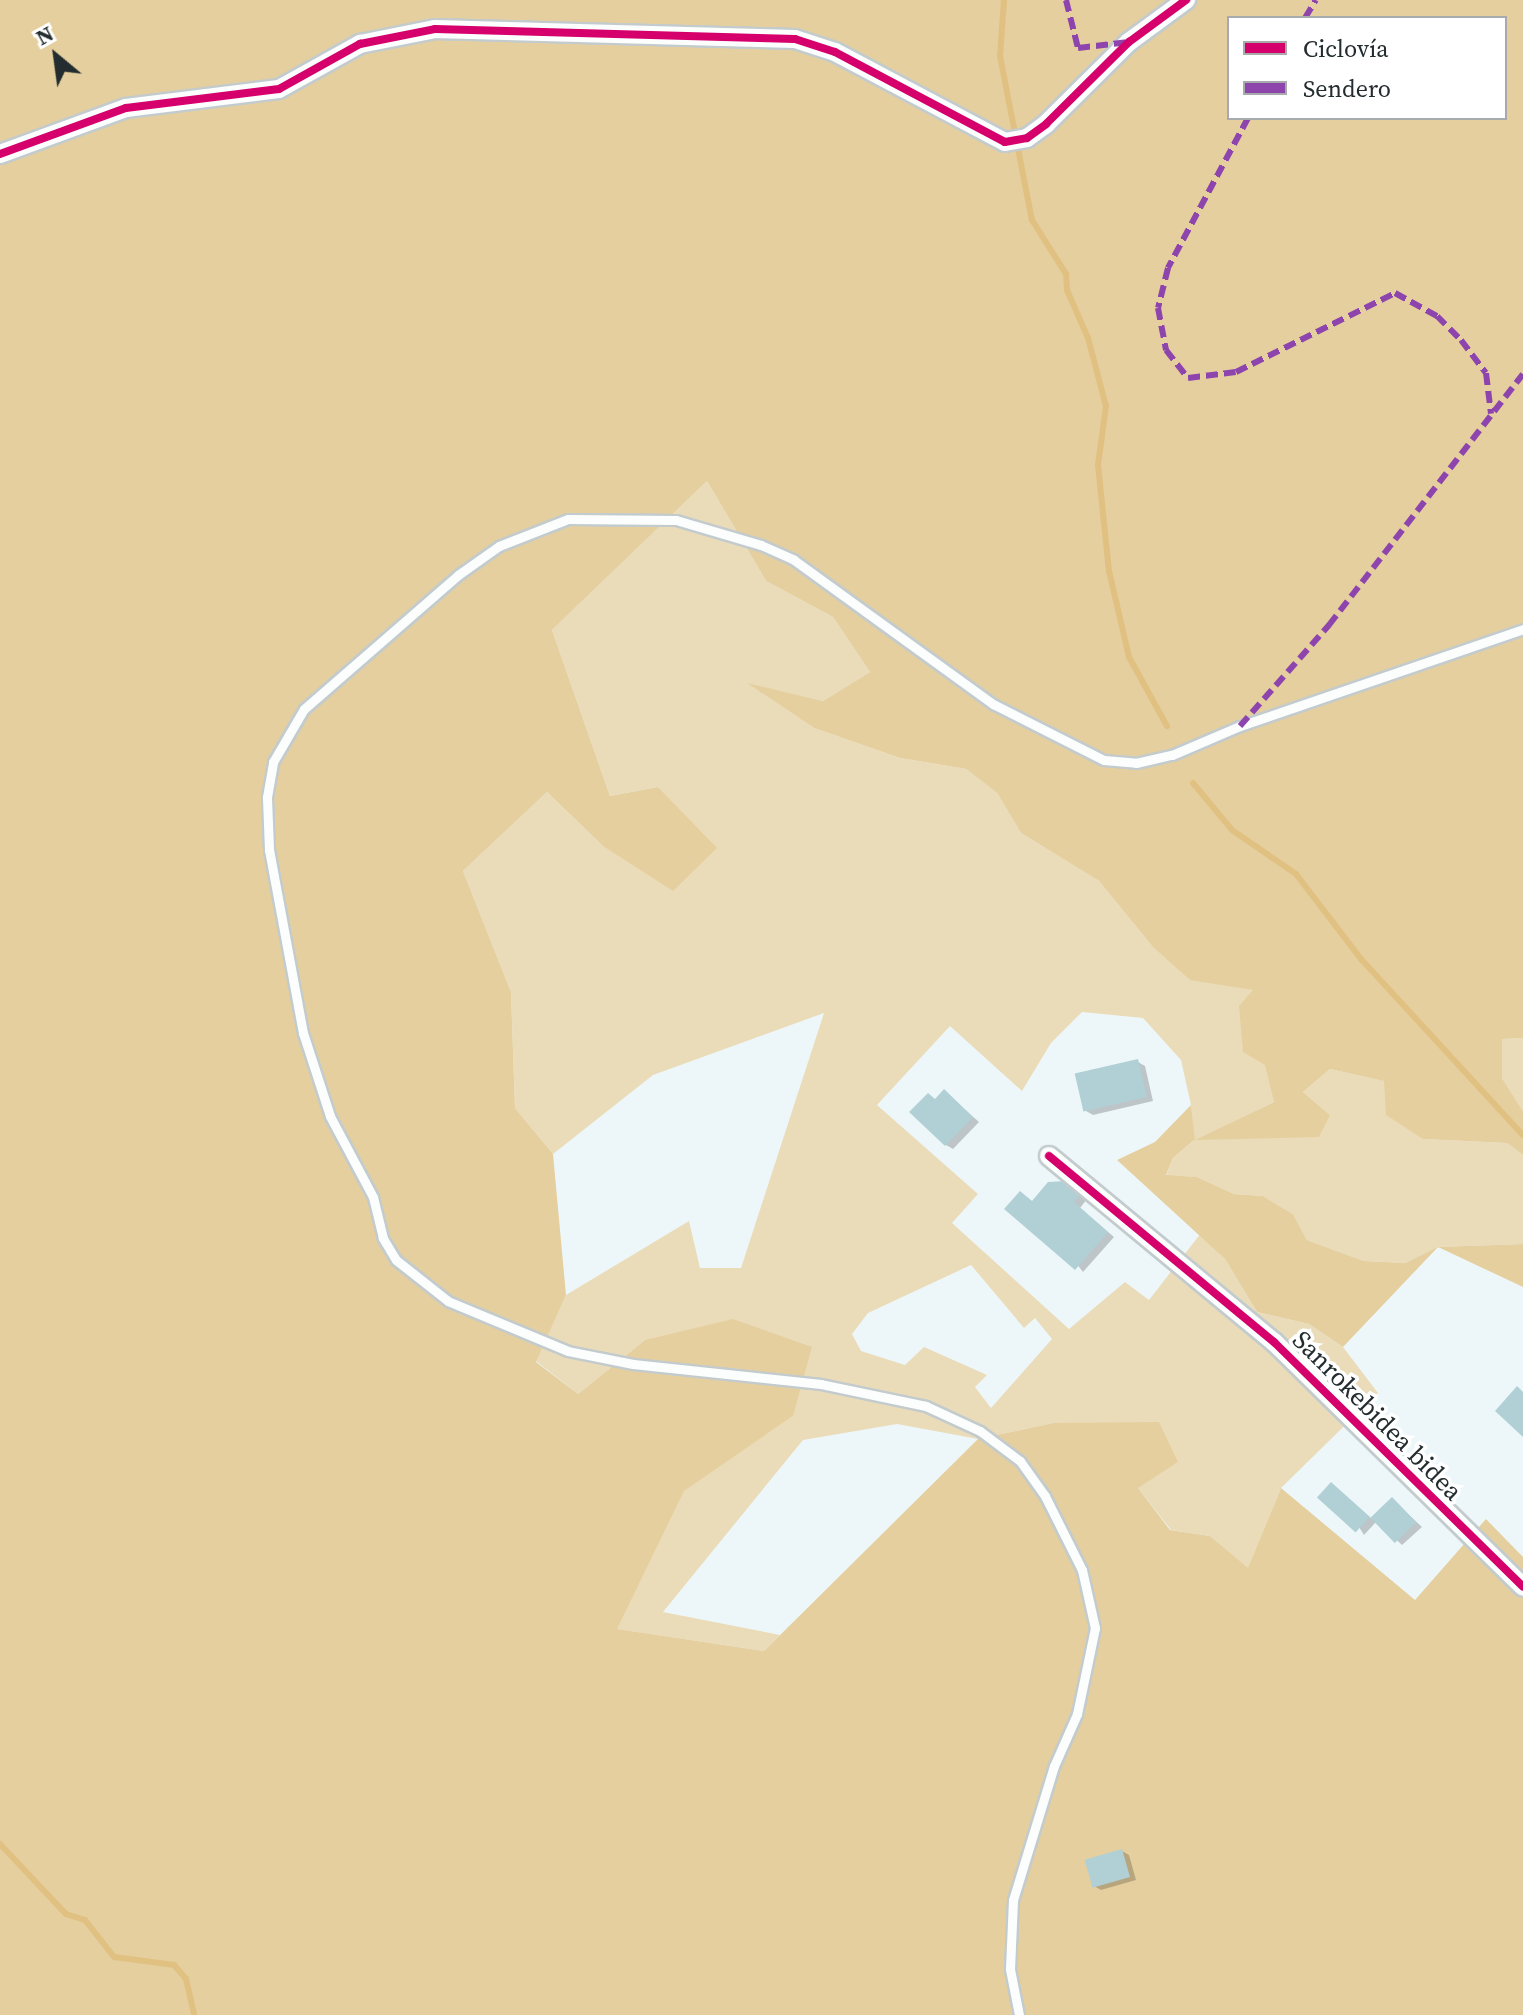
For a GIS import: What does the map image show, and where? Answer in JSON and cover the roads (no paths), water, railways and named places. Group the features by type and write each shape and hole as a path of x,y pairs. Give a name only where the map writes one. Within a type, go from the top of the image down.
{"street":[{"path":"0,154 126,108 279,89 360,44 448,29 795,39 835,52 1005,142 1027,138 1046,124 1129,42 1186,0"},
{"name":"Sanrokebidea bidea","path":"1049,1156 1161,1243 1274,1342 1523,1587"}],"lane":[{"path":"1019,2015 1010,1969 1013,1900 1049,1780 1077,1714 1095,1628 1082,1570 1045,1496 1020,1461 980,1431 926,1406 821,1384 633,1364 568,1351 448,1301 396,1260 383,1238 373,1197 330,1116 303,1033 269,850 267,797 273,762 304,709 458,575 499,546 568,519 676,520 772,550 816,576 993,704 1104,760 1136,763 1172,755 1240,726 1523,629"}],"waterway":[{"path":"1004,0 1000,56 1032,220 1066,274 1067,290 1088,338 1106,406 1098,465 1109,571 1129,657 1167,726"},
{"path":"1193,783 1232,830 1296,874 1361,959 1523,1135"},
{"path":"0,1844 66,1914 85,1920 114,1957 174,1965 186,1979 194,2015"}]}
